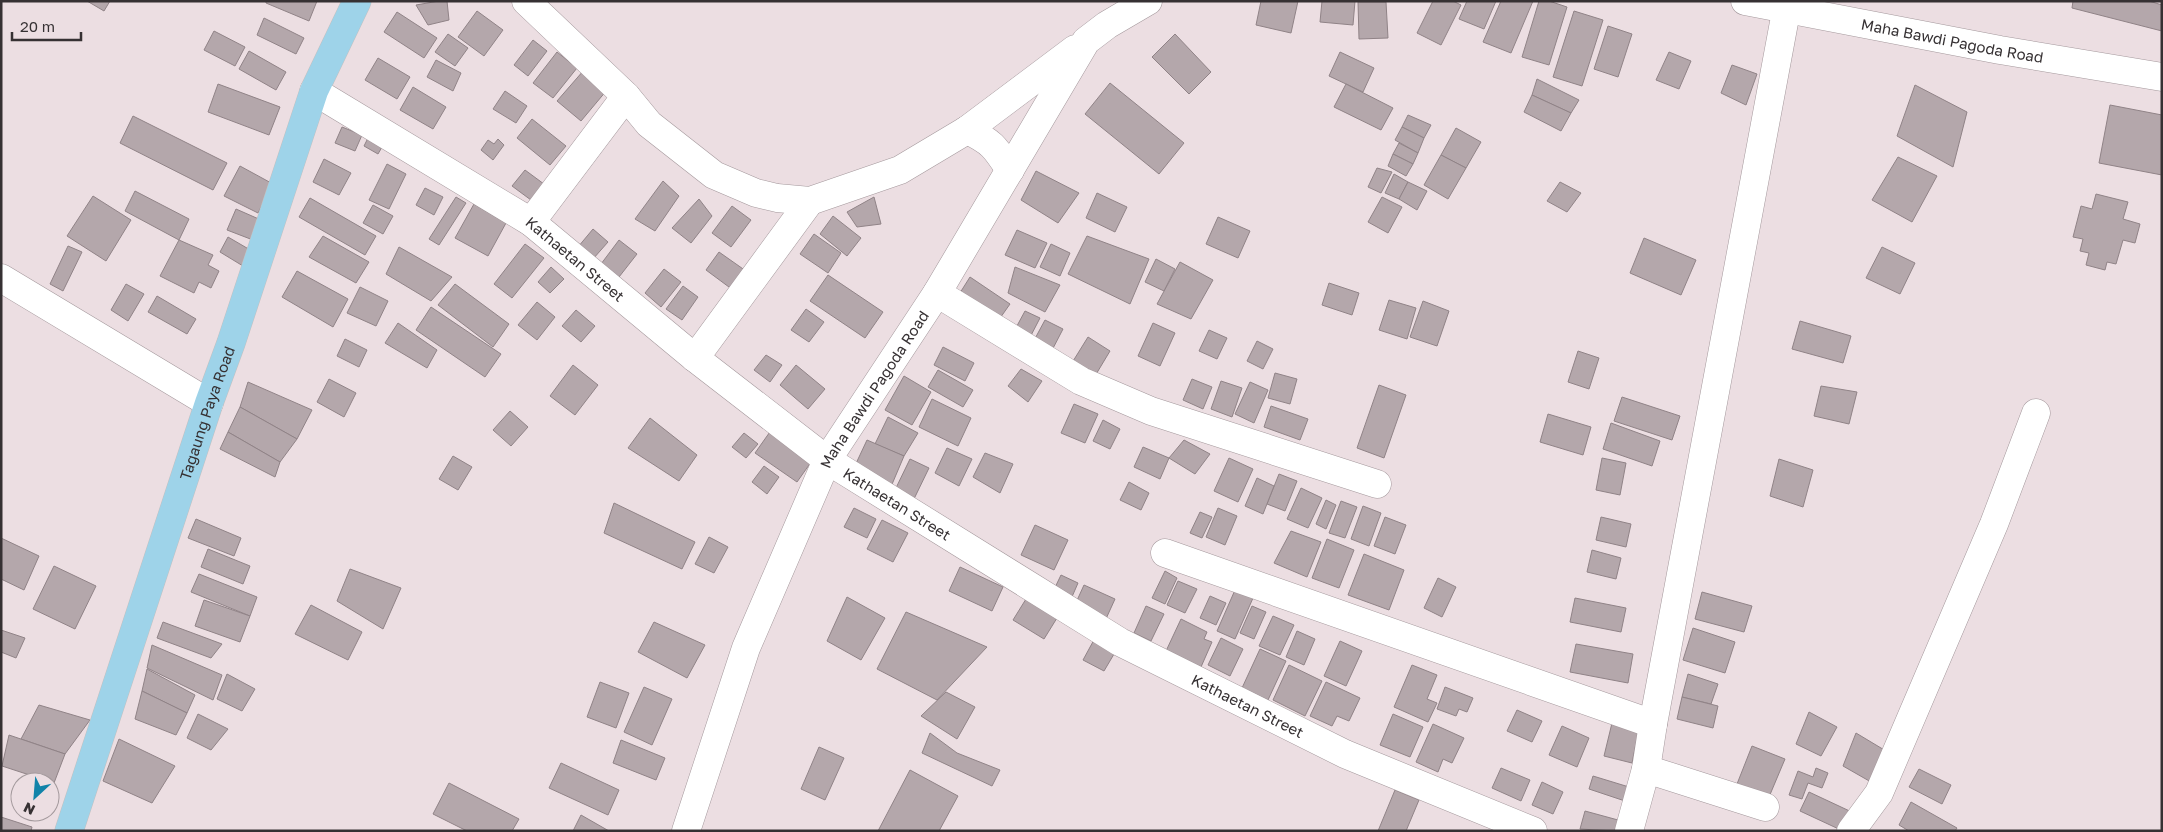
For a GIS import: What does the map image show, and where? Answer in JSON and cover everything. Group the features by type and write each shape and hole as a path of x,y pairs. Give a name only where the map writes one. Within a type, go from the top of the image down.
{"main road":[{"name":"Tagaung Paya Road","path":"69,831 209,403 231,343 314,91 357,1"}],"street":[{"path":"526,1 626,96 649,124 714,175 756,193 777,198 810,201 900,170 967,130 1086,41"},
{"name":"Maha Bawdi Pagoda Road","path":"686,831 746,648 827,460 937,293 1086,41 1111,13 1148,1"},
{"name":"Maha Bawdi Pagoda Road","path":"1745,1 1787,5 2000,50 2162,77"},
{"path":"1629,831 1646,769 1787,5"},
{"name":"Kathaetan Street","path":"314,91 531,222 695,358 827,460 1120,642 1345,754 1533,831"},
{"path":"531,222 626,96"},
{"path":"967,130 987,140 997,149 1010,170"},
{"path":"695,358 810,201"},
{"path":"1,278 209,403"},
{"path":"937,293 1081,381 1151,411 1377,484"},
{"path":"1851,831 1879,794 1994,524 2036,413"},
{"path":"1165,553 1653,724"},
{"path":"1646,769 1765,807"}],"building":[{"path":"87,1 110,1 104,11"},
{"path":"266,1 317,1 309,21 266,3"},
{"path":"447,1 449,20 428,25 416,5"},
{"path":"1261,1 1298,1 1291,33 1256,25"},
{"path":"1322,1 1355,1 1353,25 1320,22"},
{"path":"1433,1 1453,1 1461,5 1441,45 1417,33"},
{"path":"1467,1 1496,1 1484,29 1459,19"},
{"path":"1501,1 1533,1 1511,53 1483,42"},
{"path":"1539,1 1549,1 1567,7 1549,65 1522,57"},
{"path":"2073,1 2149,1 2162,5 2162,31 2072,8"},
{"path":"1358,2 1386,2 1388,38 1359,39"},
{"path":"477,11 503,30 484,56 458,37"},
{"path":"1574,11 1603,20 1582,86 1553,77"},
{"path":"397,12 437,38 424,58 384,32"},
{"path":"264,18 304,38 296,54 257,35"},
{"path":"1608,26 1632,34 1618,77 1594,69"},
{"path":"214,31 245,47 235,66 204,50"},
{"path":"448,34 468,48 455,66 435,52"},
{"path":"1175,34 1211,72 1189,94 1152,57"},
{"path":"533,40 547,51 528,76 514,65"},
{"path":"249,51 286,72 276,90 239,69"},
{"path":"557,52 577,68 553,98 533,83"},
{"path":"1340,52 1374,68 1363,92 1329,76"},
{"path":"1669,52 1691,61 1679,89 1656,80"},
{"path":"378,58 410,77 397,99 365,80"},
{"path":"436,60 461,73 453,91 427,77"},
{"path":"1732,65 1757,74 1746,105 1721,93"},
{"path":"584,70 607,90 581,121 557,101"},
{"path":"1537,79 1579,100 1571,113 1532,95"},
{"path":"1110,83 1184,143 1159,174 1085,114"},
{"path":"218,84 280,107 269,135 208,112"},
{"path":"1346,84 1393,108 1381,130 1334,107"},
{"path":"1915,85 1967,112 1953,167 1897,136"},
{"path":"413,87 446,107 433,129 400,110"},
{"path":"505,91 527,106 516,123 493,109"},
{"path":"1532,95 1571,113 1561,131 1524,112"},
{"path":"2110,105 2162,115 2162,175 2099,163"},
{"path":"1408,115 1431,125 1424,138 1402,127"},
{"path":"133,116 227,163 213,190 120,143"},
{"path":"532,119 566,146 550,165 517,138"},
{"path":"342,127 362,135 355,151 335,143"},
{"path":"1402,127 1424,138 1418,153 1395,140"},
{"path":"1456,128 1481,142 1466,168 1441,155"},
{"path":"371,132 386,140 378,154 364,146"},
{"path":"498,139 504,145 493,160 481,150 488,140 494,144"},
{"path":"1399,143 1418,153 1413,164 1393,154"},
{"path":"1393,154 1413,164 1406,176 1388,166"},
{"path":"1441,155 1466,168 1448,199 1424,185"},
{"path":"1898,157 1937,176 1912,222 1872,200"},
{"path":"324,159 351,173 339,195 313,182"},
{"path":"387,164 406,174 389,209 369,200"},
{"path":"240,166 273,184 258,213 224,196"},
{"path":"1377,168 1392,172 1381,193 1368,187"},
{"path":"525,170 548,187 535,203 512,186"},
{"path":"1036,171 1079,193 1058,223 1021,200"},
{"path":"1394,174 1408,182 1399,199 1385,193"},
{"path":"663,181 679,196 655,231 635,219"},
{"path":"1408,182 1427,191 1417,210 1399,199"},
{"path":"1560,182 1581,193 1567,212 1547,201"},
{"path":"425,188 443,197 434,215 416,205"},
{"path":"135,191 189,219 179,240 125,211"},
{"path":"1097,193 1127,207 1115,232 1086,218"},
{"path":"2096,194 2128,202 2123,219 2140,224 2135,243 2123,240 2116,264 2107,262 2105,270 2086,265 2089,253 2080,251 2083,239 2073,237 2081,206 2092,209"},
{"path":"93,196 131,220 106,261 67,236"},
{"path":"456,197 466,203 439,245 429,239"},
{"path":"874,197 881,224 857,227 847,212"},
{"path":"1382,197 1402,207 1388,233 1368,222"},
{"path":"310,198 376,236 365,255 299,217"},
{"path":"699,199 712,216 691,243 672,228"},
{"path":"474,204 506,223 488,256 455,238"},
{"path":"373,205 393,216 383,234 363,223"},
{"path":"732,206 751,220 731,247 712,233"},
{"path":"236,209 261,220 253,240 227,230"},
{"path":"833,216 861,238 847,256 820,234"},
{"path":"1218,217 1250,231 1238,258 1206,244"},
{"path":"593,229 608,242 593,259 578,247"},
{"path":"1017,230 1047,243 1035,268 1005,255"},
{"path":"814,234 841,253 828,273 800,254"},
{"path":"323,236 369,262 356,283 309,257"},
{"path":"1087,236 1149,259 1130,304 1068,274"},
{"path":"228,237 252,251 243,266 220,252"},
{"path":"1644,238 1696,260 1681,295 1630,273"},
{"path":"179,240 213,255 208,265 219,271 211,288 199,282 194,293 160,276"},
{"path":"619,240 637,254 619,277 601,264"},
{"path":"525,244 544,258 512,298 494,284"},
{"path":"1051,244 1070,253 1060,276 1040,267"},
{"path":"68,246 82,252 63,291 50,284"},
{"path":"399,247 452,277 431,301 386,274"},
{"path":"1882,247 1915,263 1900,294 1866,278"},
{"path":"719,252 746,271 733,290 706,270"},
{"path":"1156,259 1175,269 1164,291 1145,282"},
{"path":"1180,262 1213,280 1191,319 1157,304"},
{"path":"551,267 564,279 550,293 538,282"},
{"path":"1015,267 1060,285 1045,312 1008,293"},
{"path":"664,269 681,282 661,307 645,293"},
{"path":"297,271 348,299 333,327 282,297"},
{"path":"828,275 883,312 865,338 810,301"},
{"path":"970,277 1010,304 998,321 958,296"},
{"path":"1329,283 1359,293 1352,315 1322,305"},
{"path":"126,284 144,294 128,321 111,310"},
{"path":"455,284 509,324 493,347 438,305"},
{"path":"683,286 698,297 682,320 666,309"},
{"path":"360,287 388,301 376,326 347,313"},
{"path":"157,296 196,319 187,334 148,312"},
{"path":"1389,300 1416,308 1407,339 1379,330"},
{"path":"1423,301 1449,311 1437,346 1410,337"},
{"path":"537,302 555,317 537,340 518,325"},
{"path":"431,307 501,354 485,377 416,330"},
{"path":"806,309 824,322 809,342 791,330"},
{"path":"576,310 595,326 581,342 562,326"},
{"path":"1025,311 1040,318 1026,345 1011,337"},
{"path":"1045,320 1063,329 1049,356 1031,346"},
{"path":"1800,321 1851,336 1843,363 1792,349"},
{"path":"398,323 437,350 427,368 385,343"},
{"path":"1153,323 1175,333 1160,366 1138,356"},
{"path":"1209,330 1227,338 1217,359 1199,351"},
{"path":"1088,337 1110,351 1092,381 1070,366"},
{"path":"345,339 367,350 359,367 337,356"},
{"path":"1257,341 1273,349 1263,369 1247,361"},
{"path":"943,347 974,363 965,381 934,365"},
{"path":"1578,351 1599,358 1589,389 1568,382"},
{"path":"766,355 782,365 770,382 754,370"},
{"path":"573,365 598,385 575,415 550,396"},
{"path":"796,365 825,389 808,409 780,385"},
{"path":"1021,369 1042,381 1028,402 1008,386"},
{"path":"938,370 973,390 963,407 928,387"},
{"path":"1275,373 1297,379 1290,404 1268,398"},
{"path":"904,376 931,392 912,425 885,410"},
{"path":"329,379 356,393 344,417 317,402"},
{"path":"1192,379 1212,387 1203,409 1183,400"},
{"path":"1221,381 1242,388 1232,417 1211,409"},
{"path":"248,382 312,410 297,439 240,407"},
{"path":"1250,382 1268,390 1254,423 1235,414"},
{"path":"1379,385 1406,395 1384,458 1357,448"},
{"path":"1821,386 1857,392 1849,424 1814,416"},
{"path":"1622,397 1680,416 1672,440 1614,421"},
{"path":"932,399 971,418 958,446 919,427"},
{"path":"1074,404 1098,414 1085,443 1061,433"},
{"path":"1271,406 1308,419 1300,440 1264,427"},
{"path":"240,407 297,439 280,462 228,432"},
{"path":"510,411 528,427 511,446 493,430"},
{"path":"1548,414 1591,427 1583,455 1540,442"},
{"path":"888,417 918,433 904,456 875,444"},
{"path":"650,418 697,455 679,481 628,448"},
{"path":"1103,420 1120,429 1110,449 1093,441"},
{"path":"1611,423 1660,441 1652,466 1603,449"},
{"path":"772,429 814,458 797,482 755,453"},
{"path":"228,432 280,462 275,477 220,449"},
{"path":"744,433 758,444 746,458 732,447"},
{"path":"867,440 904,456 890,489 852,472"},
{"path":"1184,440 1210,454 1195,474 1169,458"},
{"path":"1143,447 1169,458 1160,479 1134,467"},
{"path":"947,448 972,459 959,486 935,473"},
{"path":"985,453 1013,464 1000,493 973,477"},
{"path":"453,456 472,467 458,490 439,479"},
{"path":"1229,458 1253,469 1238,502 1214,491"},
{"path":"1602,458 1626,463 1620,495 1596,490"},
{"path":"910,459 929,468 913,501 894,492"},
{"path":"1779,459 1813,470 1803,507 1770,496"},
{"path":"764,466 779,477 767,494 752,482"},
{"path":"1279,474 1297,481 1285,511 1267,504"},
{"path":"1257,478 1274,486 1263,514 1245,506"},
{"path":"1129,482 1149,493 1141,510 1120,500"},
{"path":"1301,488 1322,498 1308,528 1287,519"},
{"path":"1326,500 1336,505 1326,529 1316,524"},
{"path":"1341,501 1357,507 1345,538 1329,533"},
{"path":"614,503 695,542 682,569 604,533"},
{"path":"1363,506 1381,513 1369,546 1351,539"},
{"path":"854,508 876,519 867,538 844,527"},
{"path":"1218,508 1237,516 1225,545 1206,537"},
{"path":"1200,512 1212,517 1202,538 1190,533"},
{"path":"1385,517 1406,525 1395,554 1374,546"},
{"path":"1601,517 1631,524 1626,547 1596,540"},
{"path":"196,519 241,538 234,556 188,538"},
{"path":"882,520 908,533 893,562 867,549"},
{"path":"1035,525 1068,540 1054,570 1021,555"},
{"path":"1291,531 1321,542 1307,577 1274,563"},
{"path":"709,537 728,547 714,573 695,564"},
{"path":"1,538 39,556 24,590 1,579"},
{"path":"1327,539 1354,550 1339,588 1312,578"},
{"path":"208,549 250,566 243,584 201,567"},
{"path":"1592,550 1621,558 1616,579 1587,572"},
{"path":"1364,554 1404,570 1389,610 1348,595"},
{"path":"54,566 96,586 75,629 33,609"},
{"path":"960,567 1003,587 992,611 949,591"},
{"path":"350,569 401,588 383,629 337,601"},
{"path":"1165,571 1177,578 1165,604 1152,598"},
{"path":"199,574 257,597 250,616 191,592"},
{"path":"1061,575 1078,583 1068,606 1050,598"},
{"path":"1438,578 1456,587 1442,617 1424,608"},
{"path":"1178,581 1197,589 1185,613 1167,605"},
{"path":"1084,585 1115,599 1105,621 1074,607"},
{"path":"1235,590 1253,598 1235,639 1217,631"},
{"path":"1702,592 1752,606 1744,632 1695,619"},
{"path":"1210,596 1226,603 1216,625 1200,618"},
{"path":"847,597 885,618 861,660 827,641"},
{"path":"1575,598 1626,608 1621,632 1570,622"},
{"path":"1026,599 1057,618 1044,639 1013,620"},
{"path":"204,600 250,616 240,642 195,626"},
{"path":"311,605 362,632 348,660 295,634"},
{"path":"1146,606 1164,614 1151,641 1134,633"},
{"path":"1252,606 1266,612 1254,639 1240,633"},
{"path":"906,612 987,647 937,700 877,669"},
{"path":"1273,616 1294,625 1280,655 1259,646"},
{"path":"1181,619 1207,632 1204,639 1212,642 1201,667 1166,651"},
{"path":"163,622 222,644 211,658 157,638"},
{"path":"654,622 705,645 687,678 638,652"},
{"path":"1693,628 1735,642 1725,673 1683,660"},
{"path":"1,630 25,638 16,658 1,652"},
{"path":"1297,631 1315,639 1304,665 1286,657"},
{"path":"1095,638 1117,649 1104,671 1083,660"},
{"path":"1221,638 1243,649 1230,676 1208,665"},
{"path":"1340,641 1362,651 1346,686 1324,676"},
{"path":"1576,644 1633,654 1628,683 1570,672"},
{"path":"152,645 222,675 213,700 147,668"},
{"path":"1260,649 1286,661 1268,700 1242,688"},
{"path":"1289,665 1322,681 1305,716 1273,700"},
{"path":"1412,665 1437,675 1427,699 1437,703 1428,722 1394,707"},
{"path":"147,669 195,695 187,713 142,691"},
{"path":"227,674 255,689 242,711 217,699"},
{"path":"1688,674 1718,684 1711,704 1682,697"},
{"path":"600,682 629,693 616,728 587,717"},
{"path":"1326,682 1360,698 1349,721 1337,716 1332,726 1310,716"},
{"path":"644,687 672,699 652,745 624,732"},
{"path":"1445,687 1473,698 1467,712 1459,709 1456,716 1437,709"},
{"path":"142,691 187,713 176,735 135,719"},
{"path":"946,692 975,707 957,739 921,716"},
{"path":"1682,697 1718,706 1713,728 1677,719"},
{"path":"39,705 90,720 65,754 21,739"},
{"path":"1517,710 1542,721 1532,742 1507,731"},
{"path":"1809,712 1837,727 1821,756 1796,744"},
{"path":"198,714 228,729 211,750 187,738"},
{"path":"1393,714 1423,727 1410,757 1380,745"},
{"path":"1612,723 1639,729 1632,763 1604,756"},
{"path":"1433,724 1464,738 1452,763 1443,759 1438,772 1416,762"},
{"path":"1562,726 1589,738 1577,767 1549,755"},
{"path":"930,733 957,753 1000,770 992,786 922,753"},
{"path":"1856,733 1886,751 1871,782 1843,766"},
{"path":"9,735 65,754 58,772 20,772 2,766"},
{"path":"119,739 175,766 152,803 103,781"},
{"path":"621,740 665,758 656,780 613,763"},
{"path":"1752,746 1785,759 1769,797 1737,784"},
{"path":"819,747 844,758 825,800 801,789"},
{"path":"561,763 619,790 608,815 549,788"},
{"path":"1501,768 1530,780 1521,801 1492,788"},
{"path":"1816,768 1828,773 1822,788 1808,783 1802,799 1789,795 1798,771 1813,777"},
{"path":"1919,769 1951,785 1942,804 1909,787"},
{"path":"910,770 958,796 939,831 878,831"},
{"path":"1593,776 1629,787 1625,801 1589,789"},
{"path":"1542,782 1563,792 1553,814 1532,805"},
{"path":"449,783 519,819 512,831 467,831 433,814"},
{"path":"1395,790 1419,800 1406,831 1378,831"},
{"path":"1809,792 1856,814 1843,831 1800,811"},
{"path":"1911,802 1957,828 1955,831 1909,831 1899,825"},
{"path":"1585,811 1618,820 1615,831 1580,829"},
{"path":"581,815 609,831 573,831"},
{"path":"1,817 10,820 10,822 32,827 31,831 1,831"}]}
